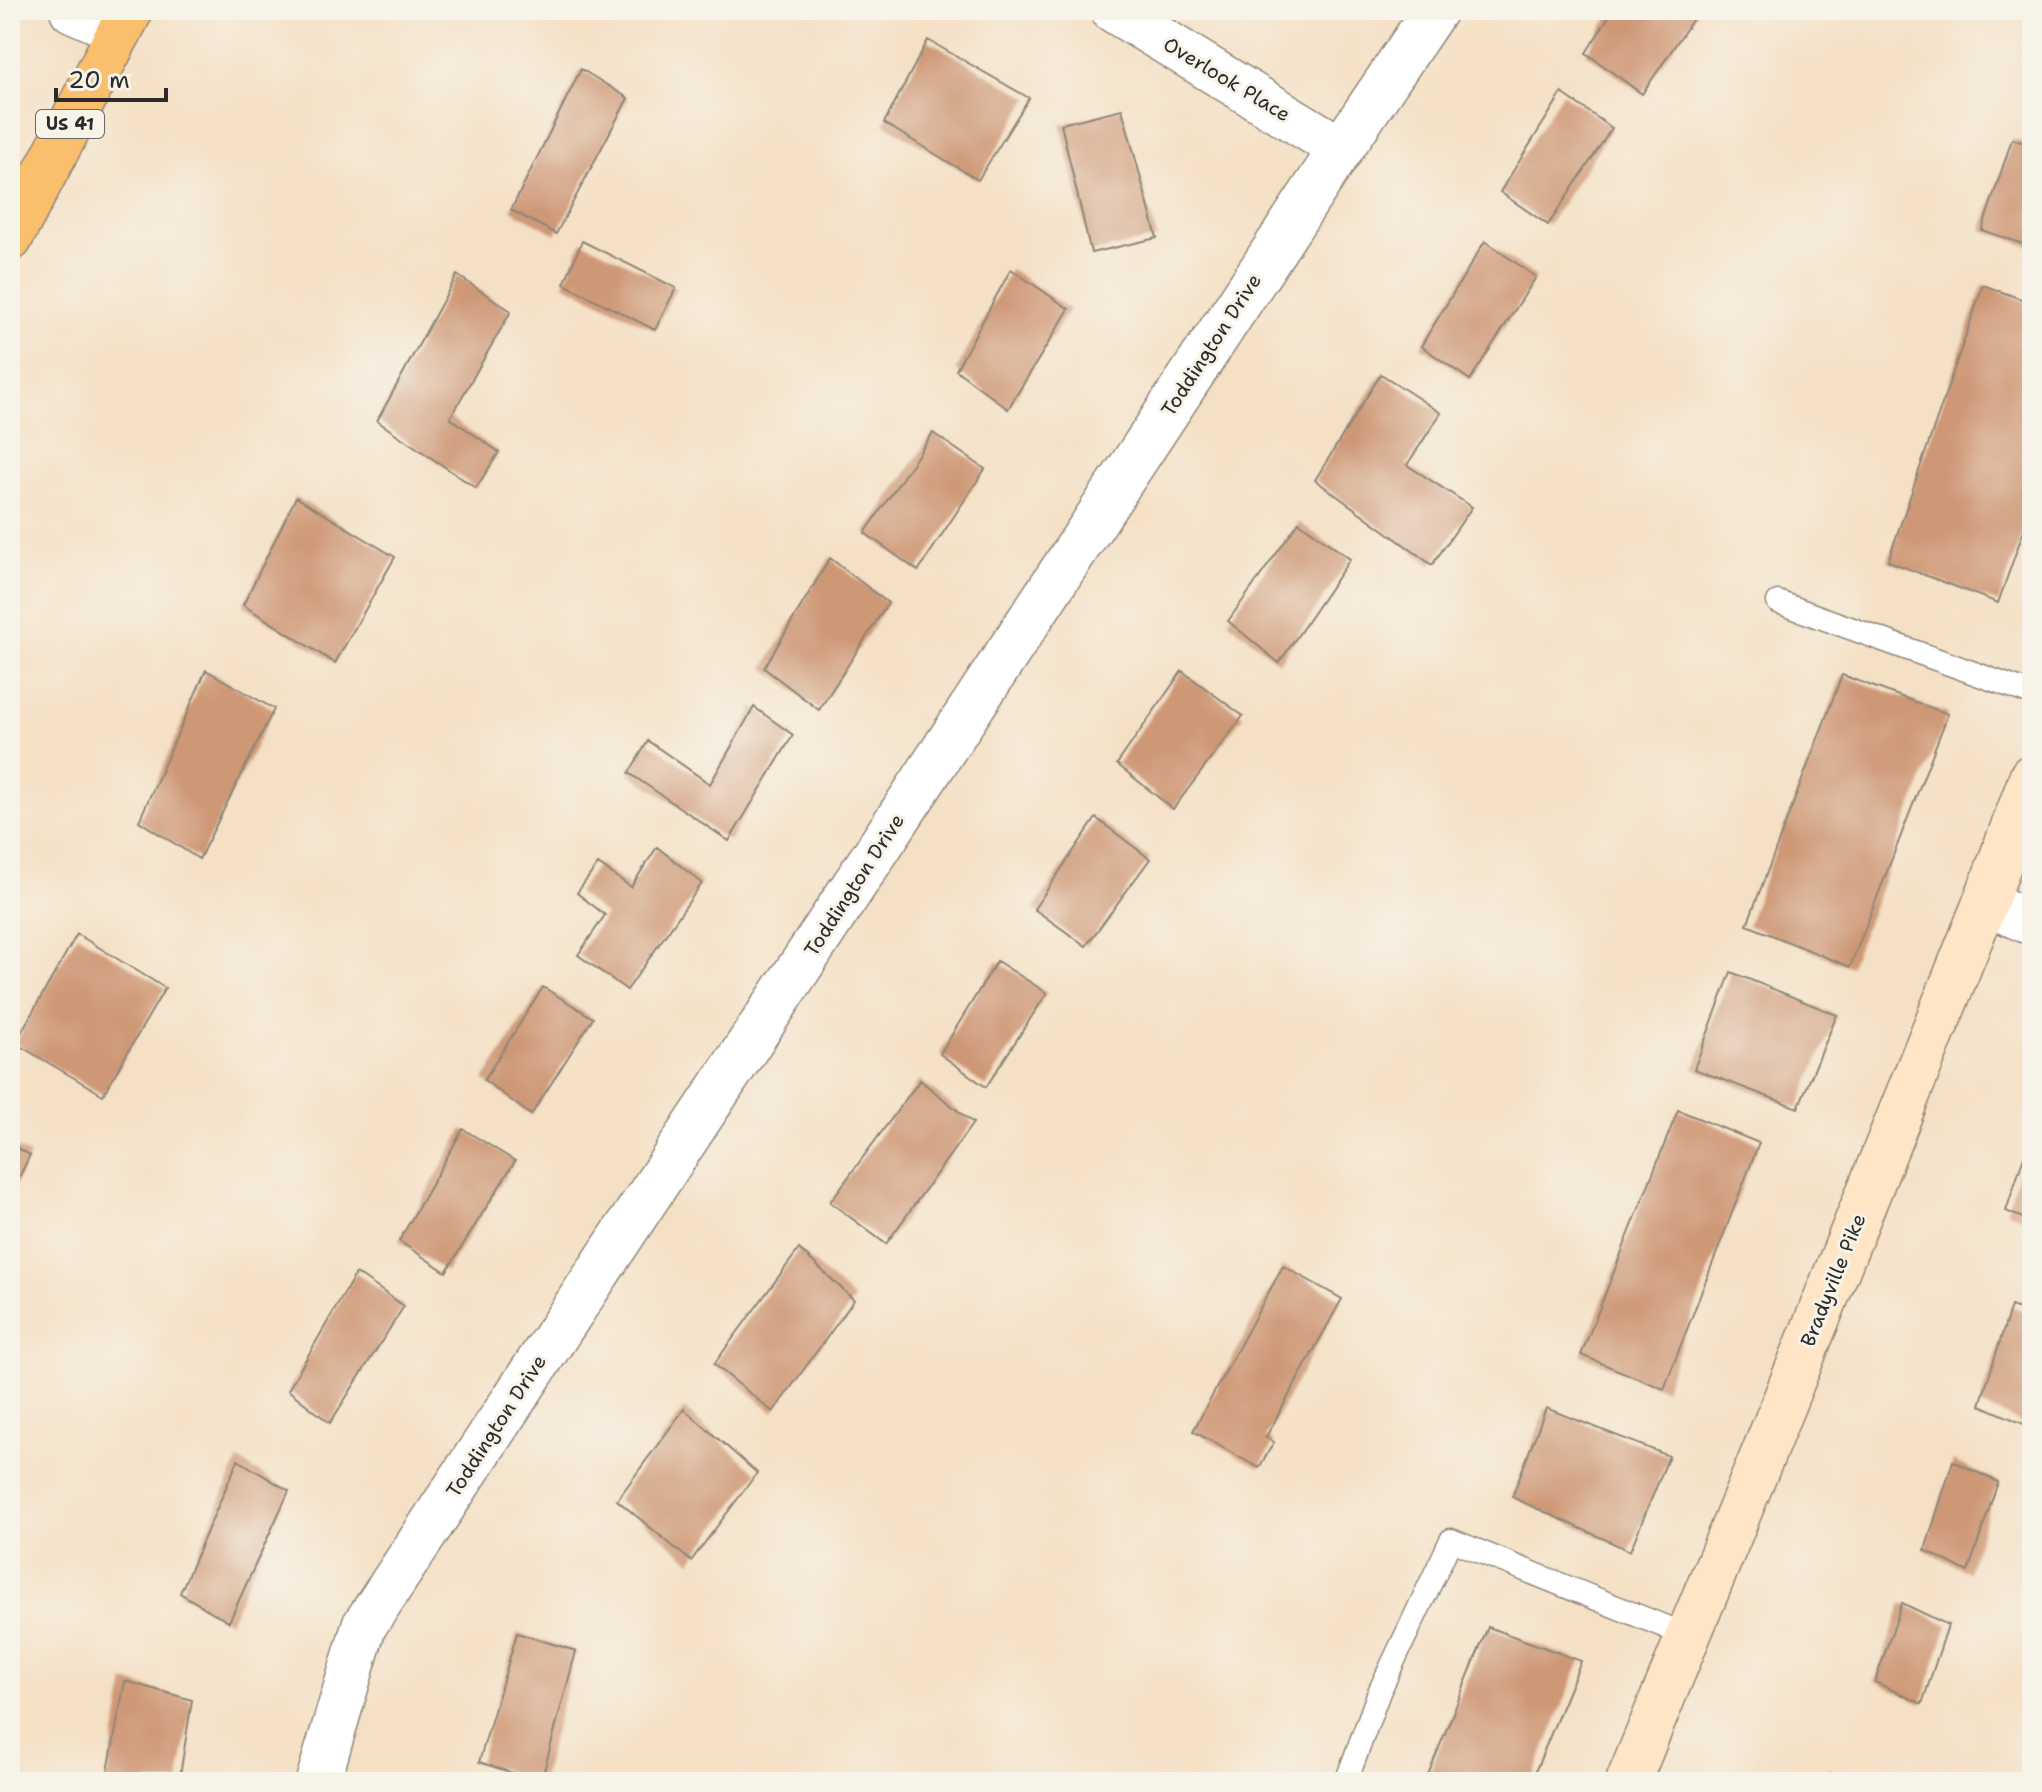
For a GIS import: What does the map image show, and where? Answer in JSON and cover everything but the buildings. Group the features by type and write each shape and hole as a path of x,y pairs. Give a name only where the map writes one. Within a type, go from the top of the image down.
{"main road":[{"name":"US 41","path":"10,239 125,21"},
{"name":"Bradyville Pike","path":"1628,1782 1985,903 2032,776"}],"street":[{"path":"72,10 125,21"},
{"name":"Overlook Place","path":"1113,10 1341,149"},
{"name":"Toddington Drive","path":"318,1782 364,1626 1435,10"},
{"path":"1985,903 2032,923"}],"lane":[{"path":"1778,602 2032,694"},
{"path":"1346,1782 1379,1692 1451,1540 1688,1636"}]}
